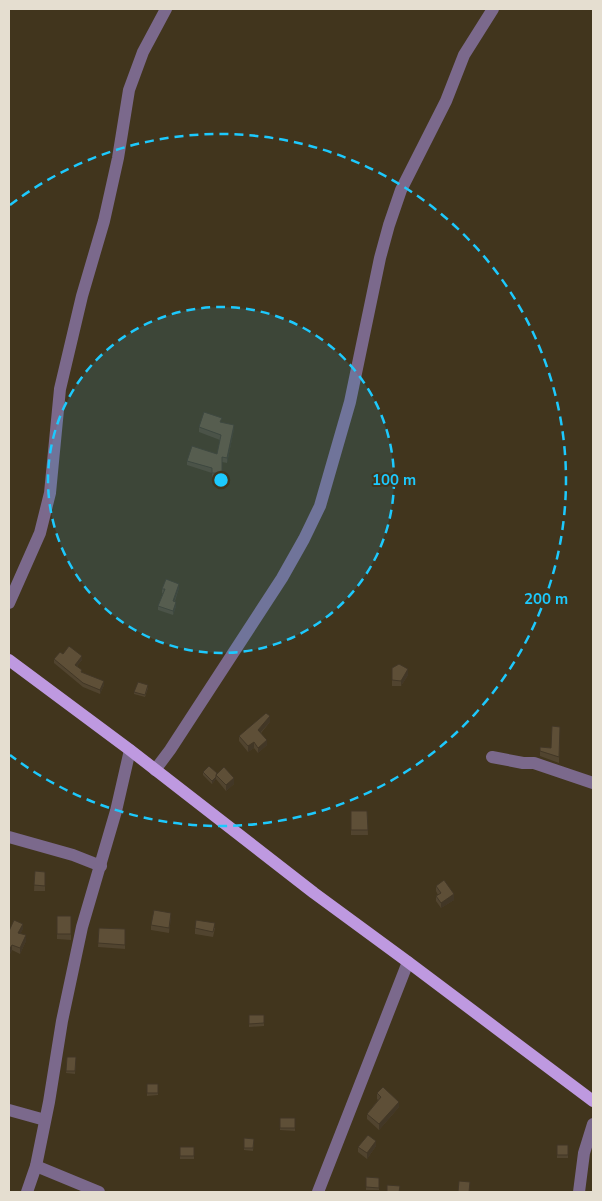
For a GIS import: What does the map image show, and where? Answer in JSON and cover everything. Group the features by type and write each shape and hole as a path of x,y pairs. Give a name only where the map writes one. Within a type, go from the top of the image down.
{"main road":[{"path":"9,660 130,750 314,894 593,1100"}],"street":[{"path":"9,603 40,533 46,510 54,468 60,389 82,296 104,221 118,158 129,90 143,52 166,9"},
{"path":"155,770 282,578 320,506 350,402 380,258 401,190 446,101 464,55 493,9"},
{"path":"27,1192 36,1166 62,1021 82,927 101,866 130,750"},
{"path":"492,757 523,763 534,763 593,784"},
{"path":"9,837 73,855 101,866"},
{"path":"318,1192 408,962"},
{"path":"9,1110 45,1120"},
{"path":"579,1192 584,1153 593,1124"},
{"path":"36,1166 98,1192"}],"building":[{"path":"204,412 222,418 220,422 234,425 227,458 222,457 222,473 212,473 212,468 187,461 192,446 217,454 221,435 199,427"},
{"path":"166,579 179,584 173,601 176,602 173,611 158,606 165,589 162,589"},
{"path":"69,646 82,656 75,665 82,670 81,672 104,681 100,690 83,683 54,659 60,652 63,654"},
{"path":"399,664 408,669 401,681 392,680 392,668"},
{"path":"138,682 148,685 145,695 134,692"},
{"path":"266,713 270,716 258,730 267,740 258,748 254,742 248,746 239,736"},
{"path":"552,726 560,727 559,757 540,751 540,747 551,748"},
{"path":"209,766 217,773 212,781 203,772"},
{"path":"224,767 234,778 226,785 216,775"},
{"path":"351,811 367,811 368,830 351,830"},
{"path":"35,871 45,872 45,886 34,885"},
{"path":"444,880 454,894 441,903 436,896 441,893 436,886"},
{"path":"154,910 171,913 169,928 151,925"},
{"path":"57,916 71,916 71,934 57,934"},
{"path":"14,920 23,924 18,933 26,935 20,948 12,945 9,950 9,931"},
{"path":"196,920 215,923 213,932 195,928"},
{"path":"99,928 125,929 125,945 98,943"},
{"path":"249,1015 264,1015 264,1023 249,1024"},
{"path":"67,1057 76,1057 75,1071 66,1071"},
{"path":"147,1084 158,1084 158,1093 147,1093"},
{"path":"383,1087 399,1102 379,1124 367,1114 381,1097 377,1093"},
{"path":"280,1118 295,1118 295,1128 280,1128"},
{"path":"368,1135 376,1141 367,1153 358,1147"},
{"path":"244,1138 254,1139 253,1148 244,1148"},
{"path":"557,1145 568,1145 568,1155 557,1155"},
{"path":"180,1147 194,1147 194,1156 180,1156"},
{"path":"366,1177 379,1178 379,1188 366,1187"},
{"path":"459,1181 470,1182 469,1192 458,1192"},
{"path":"387,1185 400,1186 399,1192 387,1192"}]}
